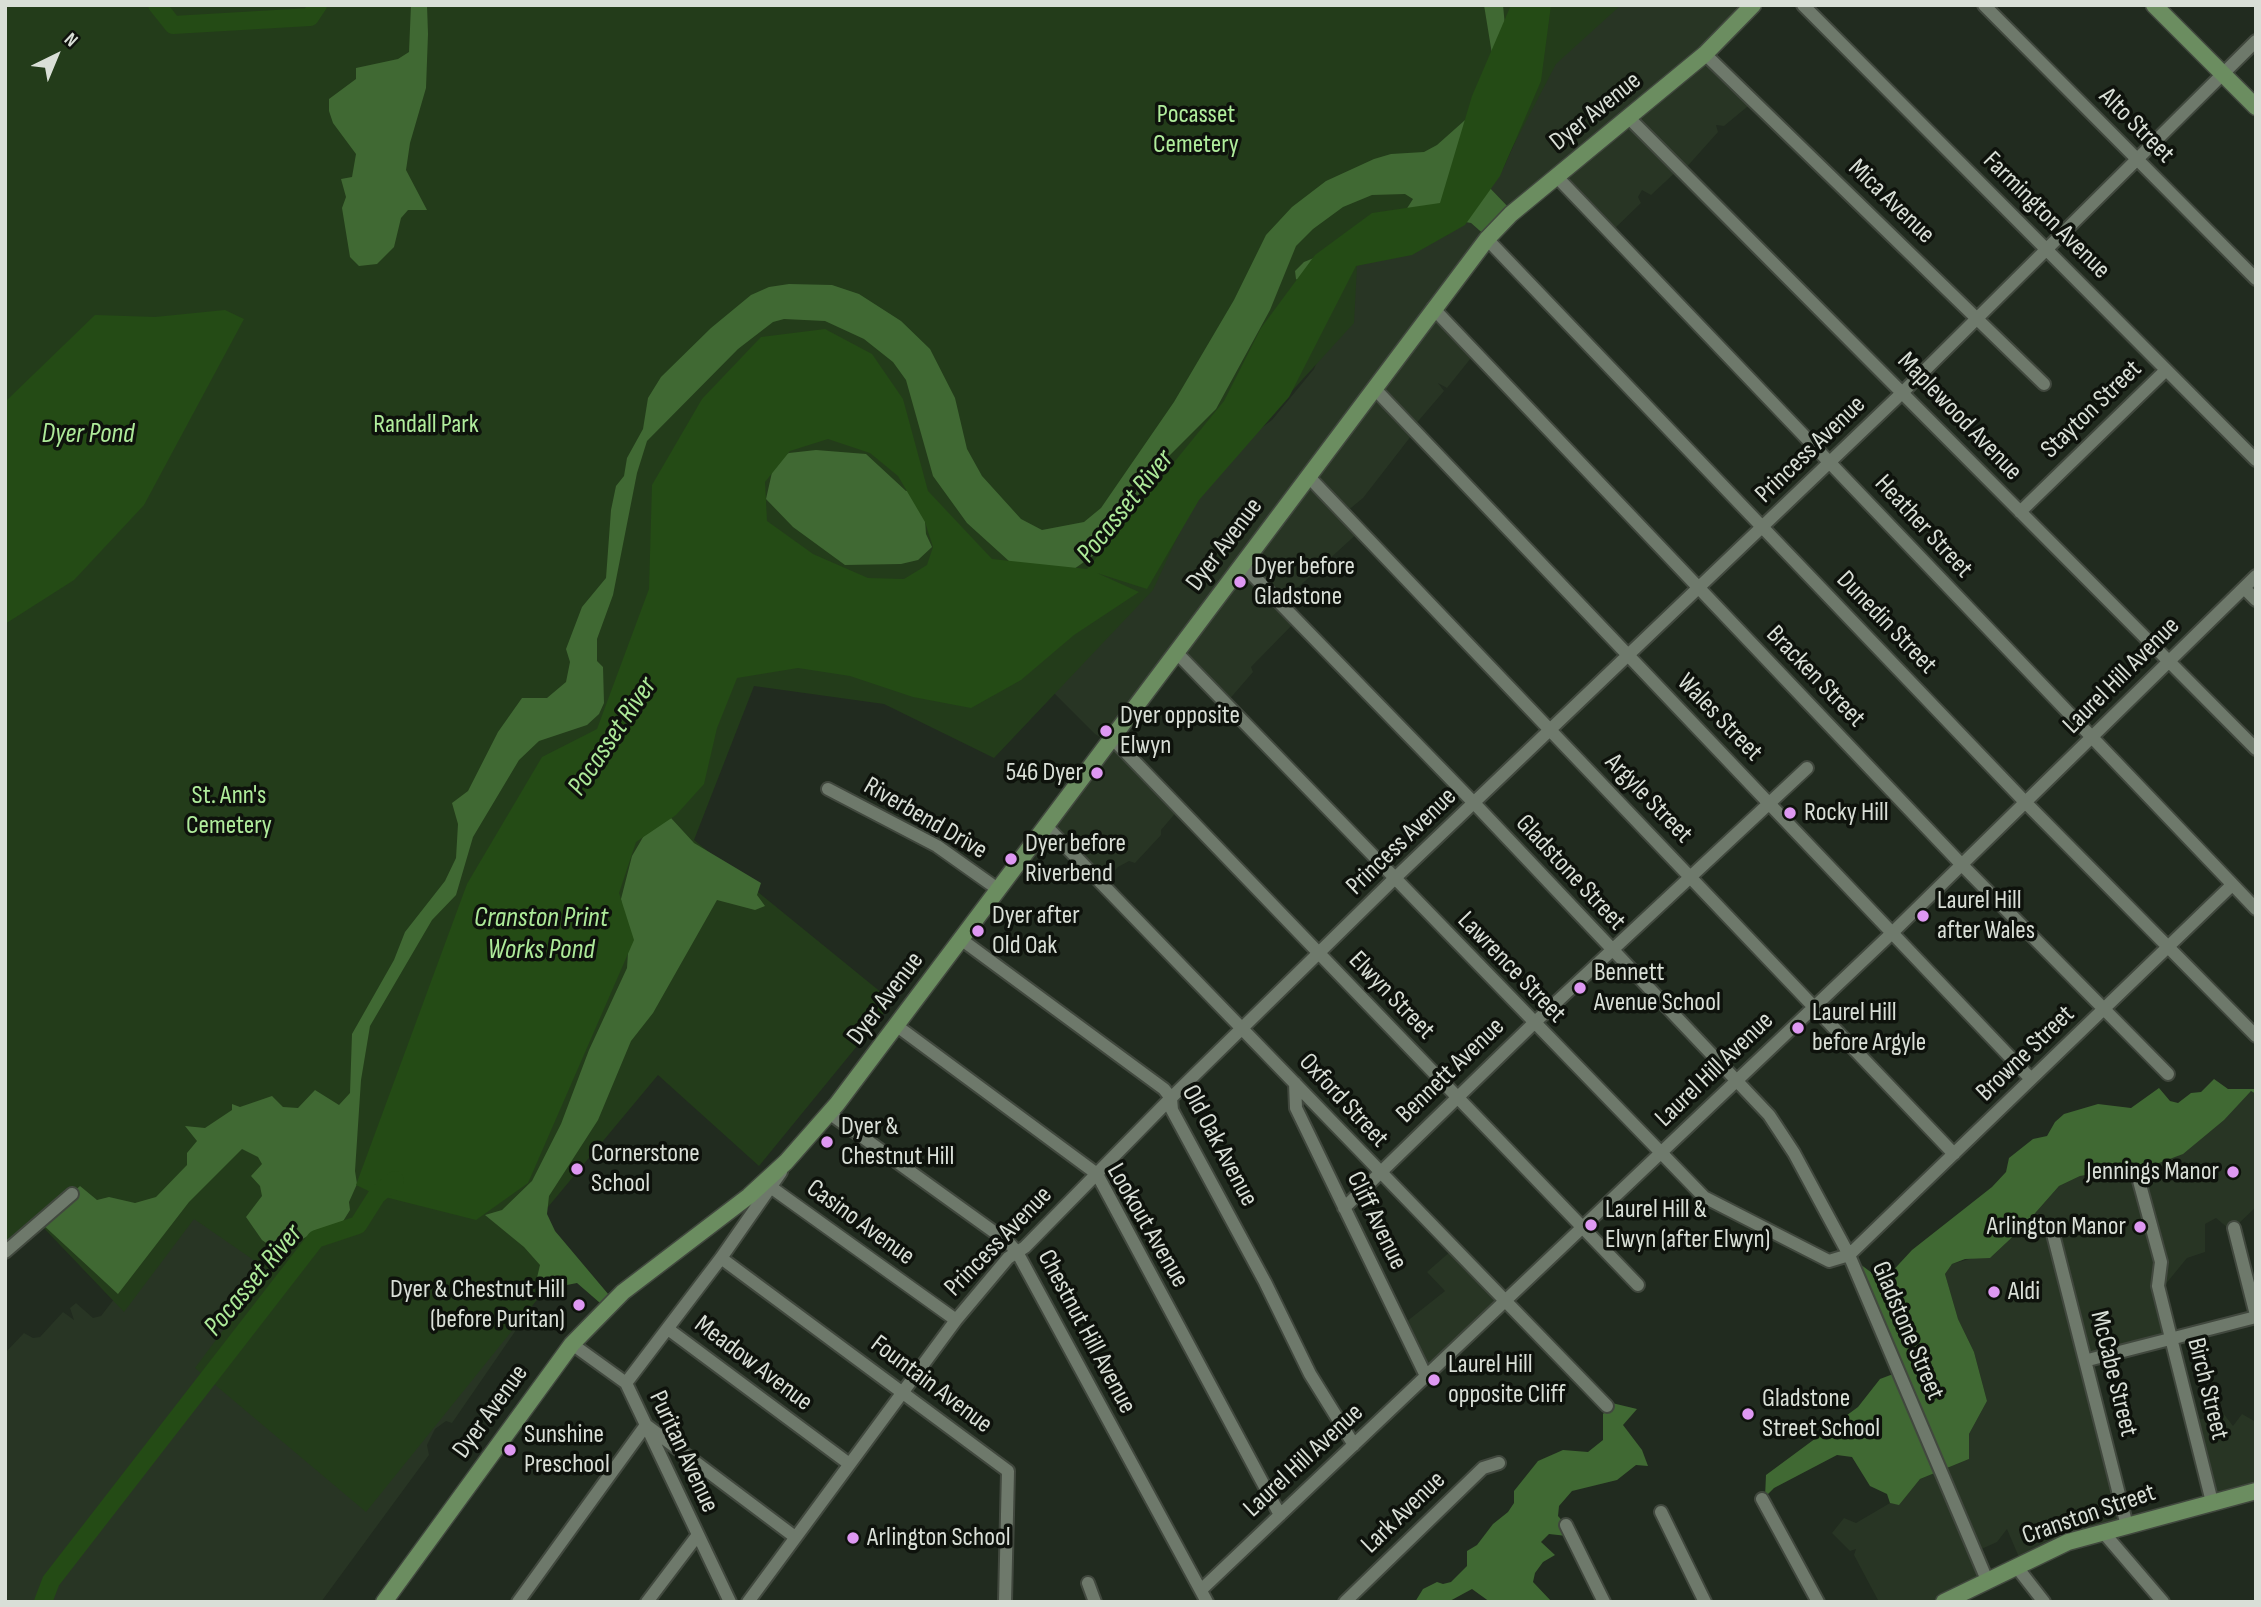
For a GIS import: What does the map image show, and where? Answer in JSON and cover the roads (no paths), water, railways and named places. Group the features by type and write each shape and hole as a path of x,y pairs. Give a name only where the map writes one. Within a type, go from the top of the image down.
{"main road":[{"name":"Dyer Avenue","path":"384,1602 572,1344 623,1292 749,1196 786,1162 829,1113 962,940 1487,239 1705,54 1753,5"},
{"path":"2154,5 2256,107"},
{"name":"Cranston Street","path":"1944,1602 2054,1548 2256,1491"}],"street":[{"name":"Farmington Avenue","path":"1803,5 2256,460"},
{"name":"Alto Street","path":"1984,5 2256,279"},
{"name":"Princess Avenue","path":"748,1602 848,1463 956,1321 1008,1258 1097,1174 1394,879 2048,251 2256,41"},
{"name":"Mica Avenue","path":"1705,54 2044,384"},
{"name":"Maplewood Avenue","path":"1628,117 2256,749"},
{"name":"Heather Street","path":"1557,177 2256,909"},
{"name":"Dunedin Street","path":"1487,239 2026,803 2256,1036"},
{"name":"Bracken Street","path":"1433,308 1962,864 2168,1074"},
{"name":"Stayton Street","path":"2020,512 2166,370"},
{"name":"Wales Street","path":"1374,388 2031,1079"},
{"name":"Argyle Street","path":"1308,476 1954,1154"},
{"name":"Gladstone Street","path":"1242,564 1475,804 1611,951 1769,1115 1794,1153 1849,1255 1909,1388 1987,1580"},
{"name":"Laurel Hill Avenue","path":"1204,1596 1280,1515 1892,933 2256,576"},
{"path":"2244,588 2256,600"},
{"name":"Lawrence Street","path":"1176,652 1533,1024 1704,1197 1829,1261 1849,1255"},
{"name":"Elwyn Street","path":"1112,738 1638,1285"},
{"name":"Bennett Avenue","path":"1344,1208 1533,1024 1807,768"},
{"name":"Riverbend Drive","path":"828,789 937,846 999,890"},
{"name":"Oxford Street","path":"1046,826 1607,1406"},
{"name":"Browne Street","path":"1849,1255 2232,885"},
{"name":"Old Oak Avenue","path":"962,940 1096,1037 1164,1089 1171,1098 1172,1110 1265,1282 1310,1374 1354,1445"},
{"name":"Lookout Avenue","path":"897,1026 1097,1174 1280,1515"},
{"name":"Cliff Avenue","path":"1295,1083 1296,1108 1426,1376"},
{"name":"Chestnut Hill Avenue","path":"829,1113 1009,1242 1017,1252 1204,1596"},
{"name":"Dyer Avenue","path":"721,1258 772,1188 786,1162"},
{"name":"Birch Street","path":"2139,1181 2161,1262 2158,1286 2212,1502"},
{"name":"Casino Avenue","path":"772,1188 956,1321"},
{"path":"5,1252 72,1194"},
{"path":"2088,1360 2256,1316 2234,1228"},
{"name":"McCabe Street","path":"2053,1234 2088,1360 2127,1526"},
{"name":"Meadow Avenue","path":"721,1258 668,1329 848,1463"},
{"name":"Fountain Avenue","path":"721,1258 1008,1471 1004,1602"},
{"name":"Puritan Avenue","path":"668,1329 626,1383 730,1602"},
{"path":"572,1344 626,1383"},
{"path":"518,1602 646,1425 795,1537"},
{"name":"Lark Avenue","path":"1345,1602 1483,1468 1499,1463"},
{"path":"1762,1499 1818,1602"},
{"path":"1661,1512 1706,1602"},
{"path":"1566,1525 1604,1602"},
{"path":"2103,1532 2162,1602"},
{"path":"647,1602 697,1536"},
{"path":"2016,1566 2044,1602"},
{"path":"1088,1583 1095,1602"}],"water":[{"name":"Cranston Print Works Pond","path":"1511,5 1551,5 1541,81 1500,176 1465,225 1412,255 1356,266 1289,397 1199,500 1147,589 1097,573 1139,592 1074,635 1021,680 971,708 913,697 850,676 798,668 737,678 717,728 704,784 676,815 636,842 619,893 634,940 528,1183 476,1220 377,1195 356,1185 467,884 542,757 597,729 649,589 652,485 702,399 761,337 825,329 872,354 903,399 928,491 992,559 1087,569 1224,401 1261,328 1315,255 1372,213 1440,203 1472,96","holes":["828,439 870,453 898,476 925,522 933,547 927,565 904,579 868,578 813,554 767,521 765,482 790,451"]},
{"name":"Dyer Pond","path":"225,310 244,319 144,505 74,580 5,624 5,402 95,315 155,317"}],"waterway":[{"name":"Pocasset River","path":"157,5 173,25 310,17 318,5"},
{"name":"Pocasset River","path":"43,1602 51,1581 316,1239 358,1225 377,1195 395,1180"}],"place":[{"name":"Dyer before Gladstone","path":"1240,582"},
{"name":"Dyer opposite Elwyn","path":"1106,731"},
{"name":"546 Dyer","path":"1097,773"},
{"name":"Rocky Hill","path":"1790,813"},
{"name":"Dyer before Riverbend","path":"1011,859"},
{"name":"Laurel Hill after Wales","path":"1923,916"},
{"name":"Dyer after Old Oak","path":"978,931"},
{"name":"Bennett Avenue School","path":"1580,988"},
{"name":"Laurel Hill before Argyle","path":"1798,1028"},
{"name":"Dyer & Chestnut Hill","path":"827,1142"},
{"name":"Cornerstone School","path":"577,1169"},
{"name":"Jennings Manor","path":"2233,1172"},
{"name":"Laurel Hill & Elwyn (after Elwyn)","path":"1591,1225"},
{"name":"Arlington Manor","path":"2140,1227"},
{"name":"Aldi","path":"1994,1292"},
{"name":"Dyer & Chestnut Hill (before Puritan)","path":"579,1305"},
{"name":"Laurel Hill opposite Cliff","path":"1434,1380"},
{"name":"Gladstone Street School","path":"1748,1414"},
{"name":"Sunshine Preschool","path":"510,1450"},
{"name":"Arlington School","path":"853,1538"}],"park label":[{"name":"Pocasset Cemetery","path":"1196,130"},
{"name":"Randall Park","path":"426,425"},
{"name":"St. Ann's Cemetery","path":"229,811"}]}
